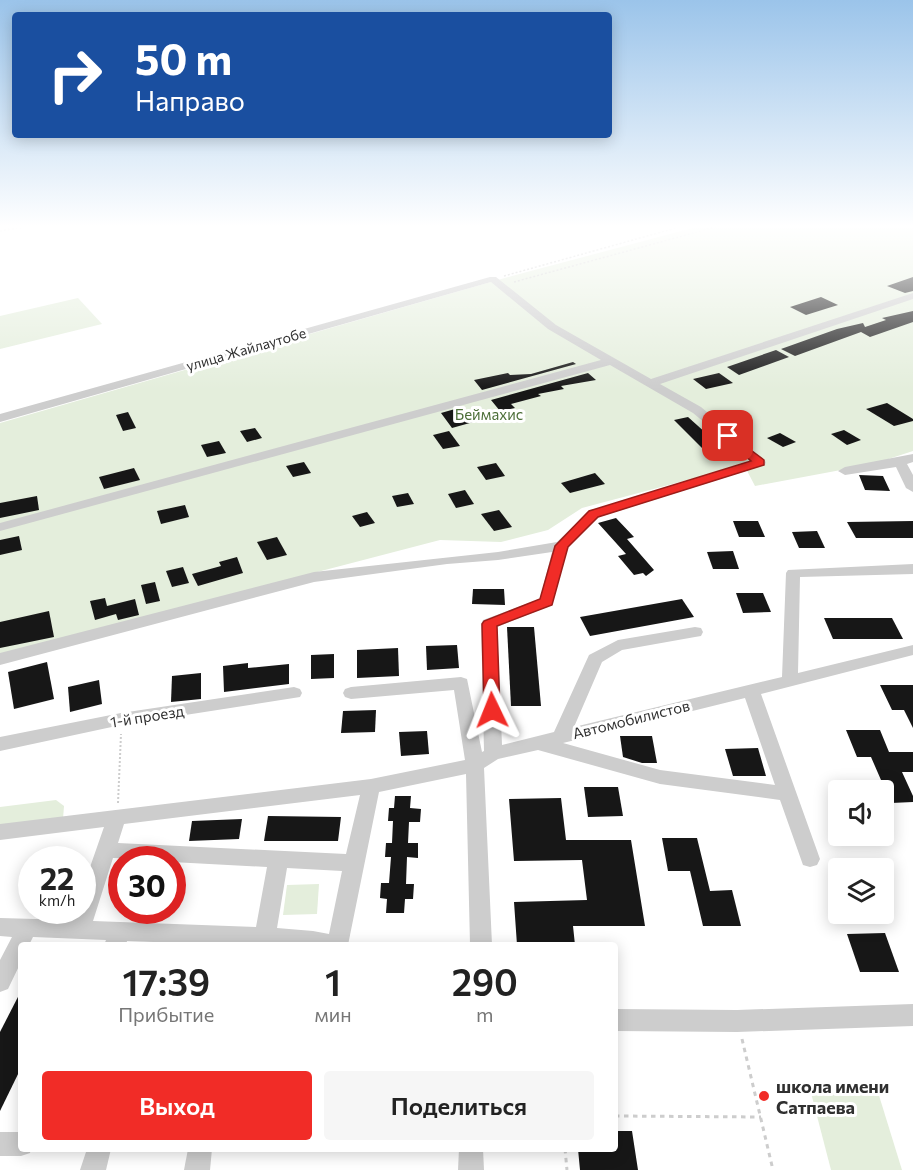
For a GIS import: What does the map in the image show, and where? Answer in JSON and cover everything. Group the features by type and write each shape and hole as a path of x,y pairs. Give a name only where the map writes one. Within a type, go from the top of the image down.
{"street":[{"path":"494,753 489,624 547,602 561,546 594,514 760,462 697,410 552,327 496,282"},
{"name":"улица Жайлаутобе","path":"0,418 496,282"},
{"path":"651,383 913,296"},
{"path":"0,527 610,361"},
{"path":"845,471 907,460 913,488"},
{"path":"0,659 314,577 447,560 498,556 561,546"},
{"path":"790,680 793,573 913,569"},
{"path":"561,736 595,659 618,645 694,632"},
{"name":"Автомобилистов","path":"475,765 494,753 913,650"},
{"path":"351,693 461,683 475,765 481,942"},
{"path":"751,690 810,859"},
{"name":"1-й проезд","path":"0,744 121,719 294,693"},
{"path":"537,742 660,777 787,794"},
{"path":"0,832 371,786 475,765"},
{"path":"337,942 371,786"},
{"path":"79,930 117,818"},
{"path":"106,850 354,863"},
{"path":"265,937 278,860"},
{"path":"0,927 79,930 117,938 224,940 265,937 323,942"},
{"path":"20,942 27,928"},
{"path":"0,982 18,946"},
{"path":"618,1020 737,1021 913,1015"},
{"path":"0,1144 18,1144"},
{"path":"93,1170 98,1152"},
{"path":"196,1170 199,1152"},
{"path":"471,1152 471,1170"}],"path":[{"path":"496,282 501,281"},
{"path":"496,282 502,281"},
{"path":"117,818 121,719"},
{"path":"737,1021 773,1170"},
{"path":"618,1116 761,1117"},
{"path":"565,1152 567,1170"}],"green space":[{"name":"Беймахис","path":"496,281 913,281 913,451 873,464 755,486 744,465 582,508 548,530 501,542 440,540 0,655 0,423"},
{"path":"78,298 102,324 0,349 0,316"},
{"path":"56,800 64,806 63,819 0,826 0,807"},
{"path":"319,884 317,914 283,915 287,885"},
{"path":"810,1089 877,1089 902,1170 831,1170"}],"building":[{"path":"903,281 913,281 913,291 905,293 887,286"},
{"path":"821,297 838,305 806,315 790,307"},
{"path":"913,311 913,322 870,337 861,332 795,356 781,349 837,329 863,323 865,327 886,320 882,318"},
{"path":"776,350 789,357 739,375 727,367"},
{"path":"573,362 576,364 482,390 474,380 508,373 510,375 531,374"},
{"path":"588,373 596,380 561,386 564,389 538,394 541,396 511,404 515,408 500,411 491,400"},
{"path":"719,373 733,383 706,389 693,379"},
{"path":"887,403 913,421 894,426 866,409"},
{"path":"455,409 458,412 477,409 484,419 452,428 441,413"},
{"path":"128,412 136,428 123,431 116,415"},
{"path":"688,417 729,456 713,459 674,420"},
{"path":"255,428 262,438 247,442 240,431"},
{"path":"844,430 861,440 847,445 831,434"},
{"path":"449,431 460,446 443,449 433,435"},
{"path":"780,433 796,442 783,447 767,438"},
{"path":"219,441 226,453 207,457 201,445"},
{"path":"304,462 311,473 293,477 286,466"},
{"path":"496,463 505,476 486,480 477,467"},
{"path":"134,468 140,480 104,489 99,477"},
{"path":"595,473 605,484 570,493 561,483"},
{"path":"859,475 883,476 890,491 865,490"},
{"path":"465,490 474,504 456,508 448,494"},
{"path":"408,493 414,504 397,507 392,496"},
{"path":"37,496 39,510 0,518 0,503"},
{"path":"185,505 189,517 161,524 157,511"},
{"path":"499,510 512,527 494,531 481,514"},
{"path":"367,512 375,523 360,527 352,516"},
{"path":"616,518 634,537 627,539 654,570 646,576 643,573 634,575 618,556 626,554 598,523"},
{"path":"733,521 758,521 765,537 739,537"},
{"path":"913,521 913,538 856,538 847,522"},
{"path":"817,531 825,548 799,548 792,532"},
{"path":"19,536 22,550 0,555 0,540"},
{"path":"277,537 287,555 267,560 257,542"},
{"path":"733,551 739,569 713,569 707,552"},
{"path":"237,557 243,573 198,586 192,574 221,566 219,562"},
{"path":"183,567 189,583 172,587 166,571"},
{"path":"155,582 160,601 146,604 141,585"},
{"path":"473,589 504,589 505,605 472,604"},
{"path":"736,593 763,593 771,612 743,613"},
{"path":"105,598 107,606 135,599 139,615 118,620 116,614 95,620 90,601"},
{"path":"682,599 694,617 590,636 580,617"},
{"path":"49,611 54,637 0,648 0,622"},
{"path":"824,618 892,618 903,639 833,639"},
{"path":"507,627 534,627 541,706 511,706"},
{"path":"457,645 459,668 427,670 426,646"},
{"path":"398,648 399,676 357,678 357,650"},
{"path":"334,654 334,678 311,679 311,655"},
{"path":"47,662 54,699 14,709 8,672"},
{"path":"248,663 248,668 289,664 289,684 224,692 223,666"},
{"path":"201,673 201,699 171,702 172,676"},
{"path":"99,680 102,704 70,712 68,687"},
{"path":"880,685 913,685 913,728 904,710 892,710"},
{"path":"376,710 375,732 341,733 343,711"},
{"path":"846,730 880,730 889,752 913,752 913,772 902,772 913,796 913,802 894,803 894,780 881,780 871,757 857,757"},
{"path":"427,731 429,754 401,756 399,732"},
{"path":"620,736 652,736 657,763 642,763 623,757"},
{"path":"758,748 766,776 733,776 725,749"},
{"path":"584,787 618,787 623,816 588,817"},
{"path":"395,796 411,796 410,808 421,809 420,822 409,822 408,843 418,843 418,858 407,857 406,884 414,884 413,899 405,899 404,913 386,913 387,899 380,898 381,883 389,883 391,857 385,857 386,843 392,843 393,821 388,821 389,808 394,808"},
{"path":"561,798 566,840 631,840 645,926 573,926 575,942 517,942 514,902 587,900 582,860 514,861 509,799"},
{"path":"268,816 341,817 338,841 264,841"},
{"path":"242,819 239,839 189,841 192,821"},
{"path":"662,838 697,838 710,891 732,890 741,926 703,926 690,871 668,871"},
{"path":"885,933 899,972 860,972 847,934"},
{"path":"18,997 18,1074 0,1111 0,1032"},
{"path":"618,1131 632,1131 638,1170 580,1170 578,1152 618,1152"}],"place":[{"name":"школа имени Сатпаева","path":"764,1096"}],"route":[{"path":"492,710 489,624 547,602 561,546 594,514 760,462 728,436"}]}
